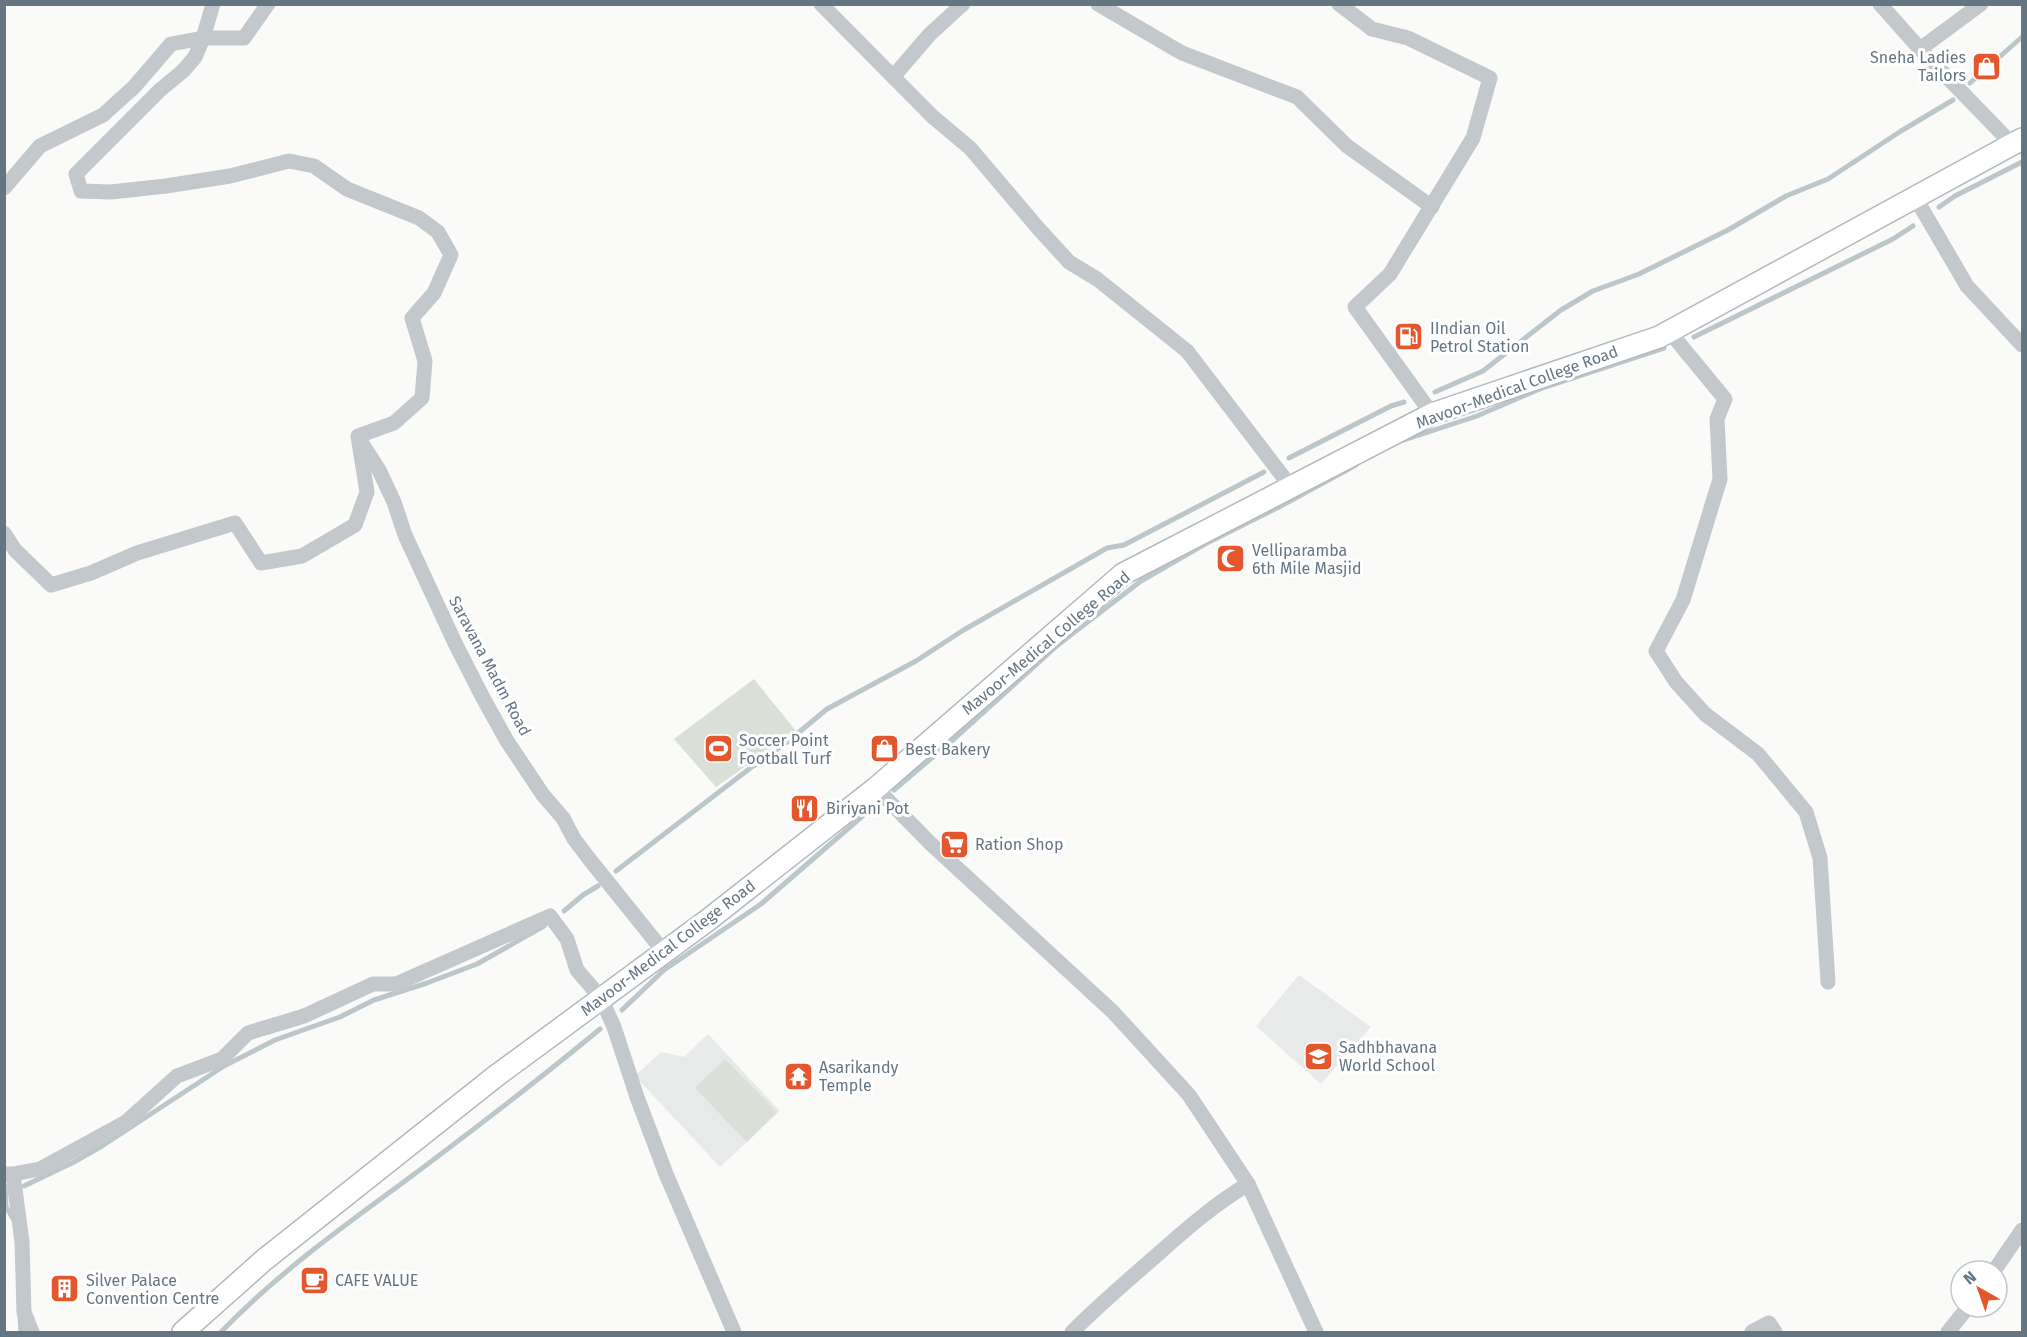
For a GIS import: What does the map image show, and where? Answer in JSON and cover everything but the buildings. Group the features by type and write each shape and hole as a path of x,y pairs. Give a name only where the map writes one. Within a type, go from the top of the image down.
{"main road":[{"name":"Mavoor-Medical College Road","path":"183,1332 264,1260 496,1076 708,920 876,788 1123,574 1432,414 1659,337 2017,141"}],"street":[{"path":"4,532 15,550 51,585 91,573 137,553 236,523 261,563 302,556 355,525 367,492 358,436 394,423 422,398 424,361 412,318 434,292 451,255 438,232 419,218 347,189 314,166 289,161 230,176 166,186 111,192 81,191 76,174 195,57 204,38 213,4"},
{"path":"4,188 40,146 103,115 134,87 171,44 204,38 244,38 268,4"},
{"path":"821,4 933,117 970,147 1069,262 1097,279 1187,351 1291,487"},
{"path":"893,77 930,34 963,4"},
{"path":"1098,4 1182,53 1297,96 1347,146 1432,207"},
{"path":"1339,4 1372,29 1408,38 1490,78 1473,138 1390,274 1355,307 1432,414"},
{"path":"1880,4 1920,49 2017,141"},
{"path":"1920,49 1981,4"},
{"path":"1915,197 1967,286 2022,345"},
{"path":"1669,331 1725,399 1717,419 1720,479 1683,600 1656,651 1676,682 1705,714 1758,754 1806,812 1820,858 1828,982"},
{"name":"Saravana Madm Road","path":"358,436 380,470 405,536 446,625 507,741 585,853 664,952"},
{"path":"876,788 938,851 1113,1012 1189,1095 1248,1184 1316,1332"},
{"path":"32,1332 24,1312 22,1242 9,1174 40,1169 126,1122 177,1076 222,1059 248,1033 304,1016 373,984 396,984 550,916 567,939 577,970 601,998 614,1027 666,1174 734,1332"},
{"path":"1072,1332 1110,1295 1191,1225 1223,1199 1248,1184"},
{"path":"2002,1259 2022,1230"},
{"path":"1948,1332 1958,1319"},
{"path":"1752,1332 1769,1323 1775,1332"}],"shaded area":[{"path":"754,679 796,731 716,787 674,739"},
{"name":"Sadhbhavana World School","path":"1299,975 1371,1027 1321,1084 1256,1026"},
{"path":"708,1034 780,1111 720,1167 635,1076 661,1052 684,1057"},
{"path":"725,1059 777,1112 747,1142 695,1088"}],"waterway":[{"path":"1970,83 2022,37"},
{"path":"1435,392 1483,371 1561,310 1593,291 1639,274 1728,230 1786,196 1828,179 1953,100"},
{"path":"1939,207 1955,196 2022,162"},
{"path":"1694,337 1893,239 1913,226"},
{"path":"1404,440 1477,416 1542,388 1664,348"},
{"path":"1289,458 1391,406 1404,402"},
{"path":"894,790 1059,644 1141,581 1205,544 1356,465"},
{"path":"616,871 786,743 827,709 916,661 962,631 1107,548 1124,545 1264,472"},
{"path":"622,1010 664,970 761,904 873,807"},
{"path":"564,911 598,886"},
{"path":"24,1186 102,1146 224,1066 275,1040 340,1017 374,1000 477,964 544,926"},
{"path":"221,1332 308,1254 501,1108 600,1029"},
{"path":"5,1186 6,1207 14,1220"},
{"path":"20,1316 21,1332"}],"place":[{"name":"Sneha Ladies Tailors","path":"1987,66"},
{"name":"IIndian Oil Petrol Station","path":"1409,337"},
{"name":"Velliparamba 6th Mile Masjid","path":"1231,559"},
{"name":"Soccer Point Football Turf","path":"718,749"},
{"name":"Best Bakery","path":"884,749"},
{"name":"Biriyani Pot","path":"805,808"},
{"name":"Ration Shop","path":"954,844"},
{"name":"Sadhbhavana World School","path":"1318,1056"},
{"name":"Asarikandy Temple","path":"798,1076"},
{"name":"CAFE VALUE","path":"314,1280"},
{"name":"Silver Palace Convention Centre","path":"65,1289"}]}
